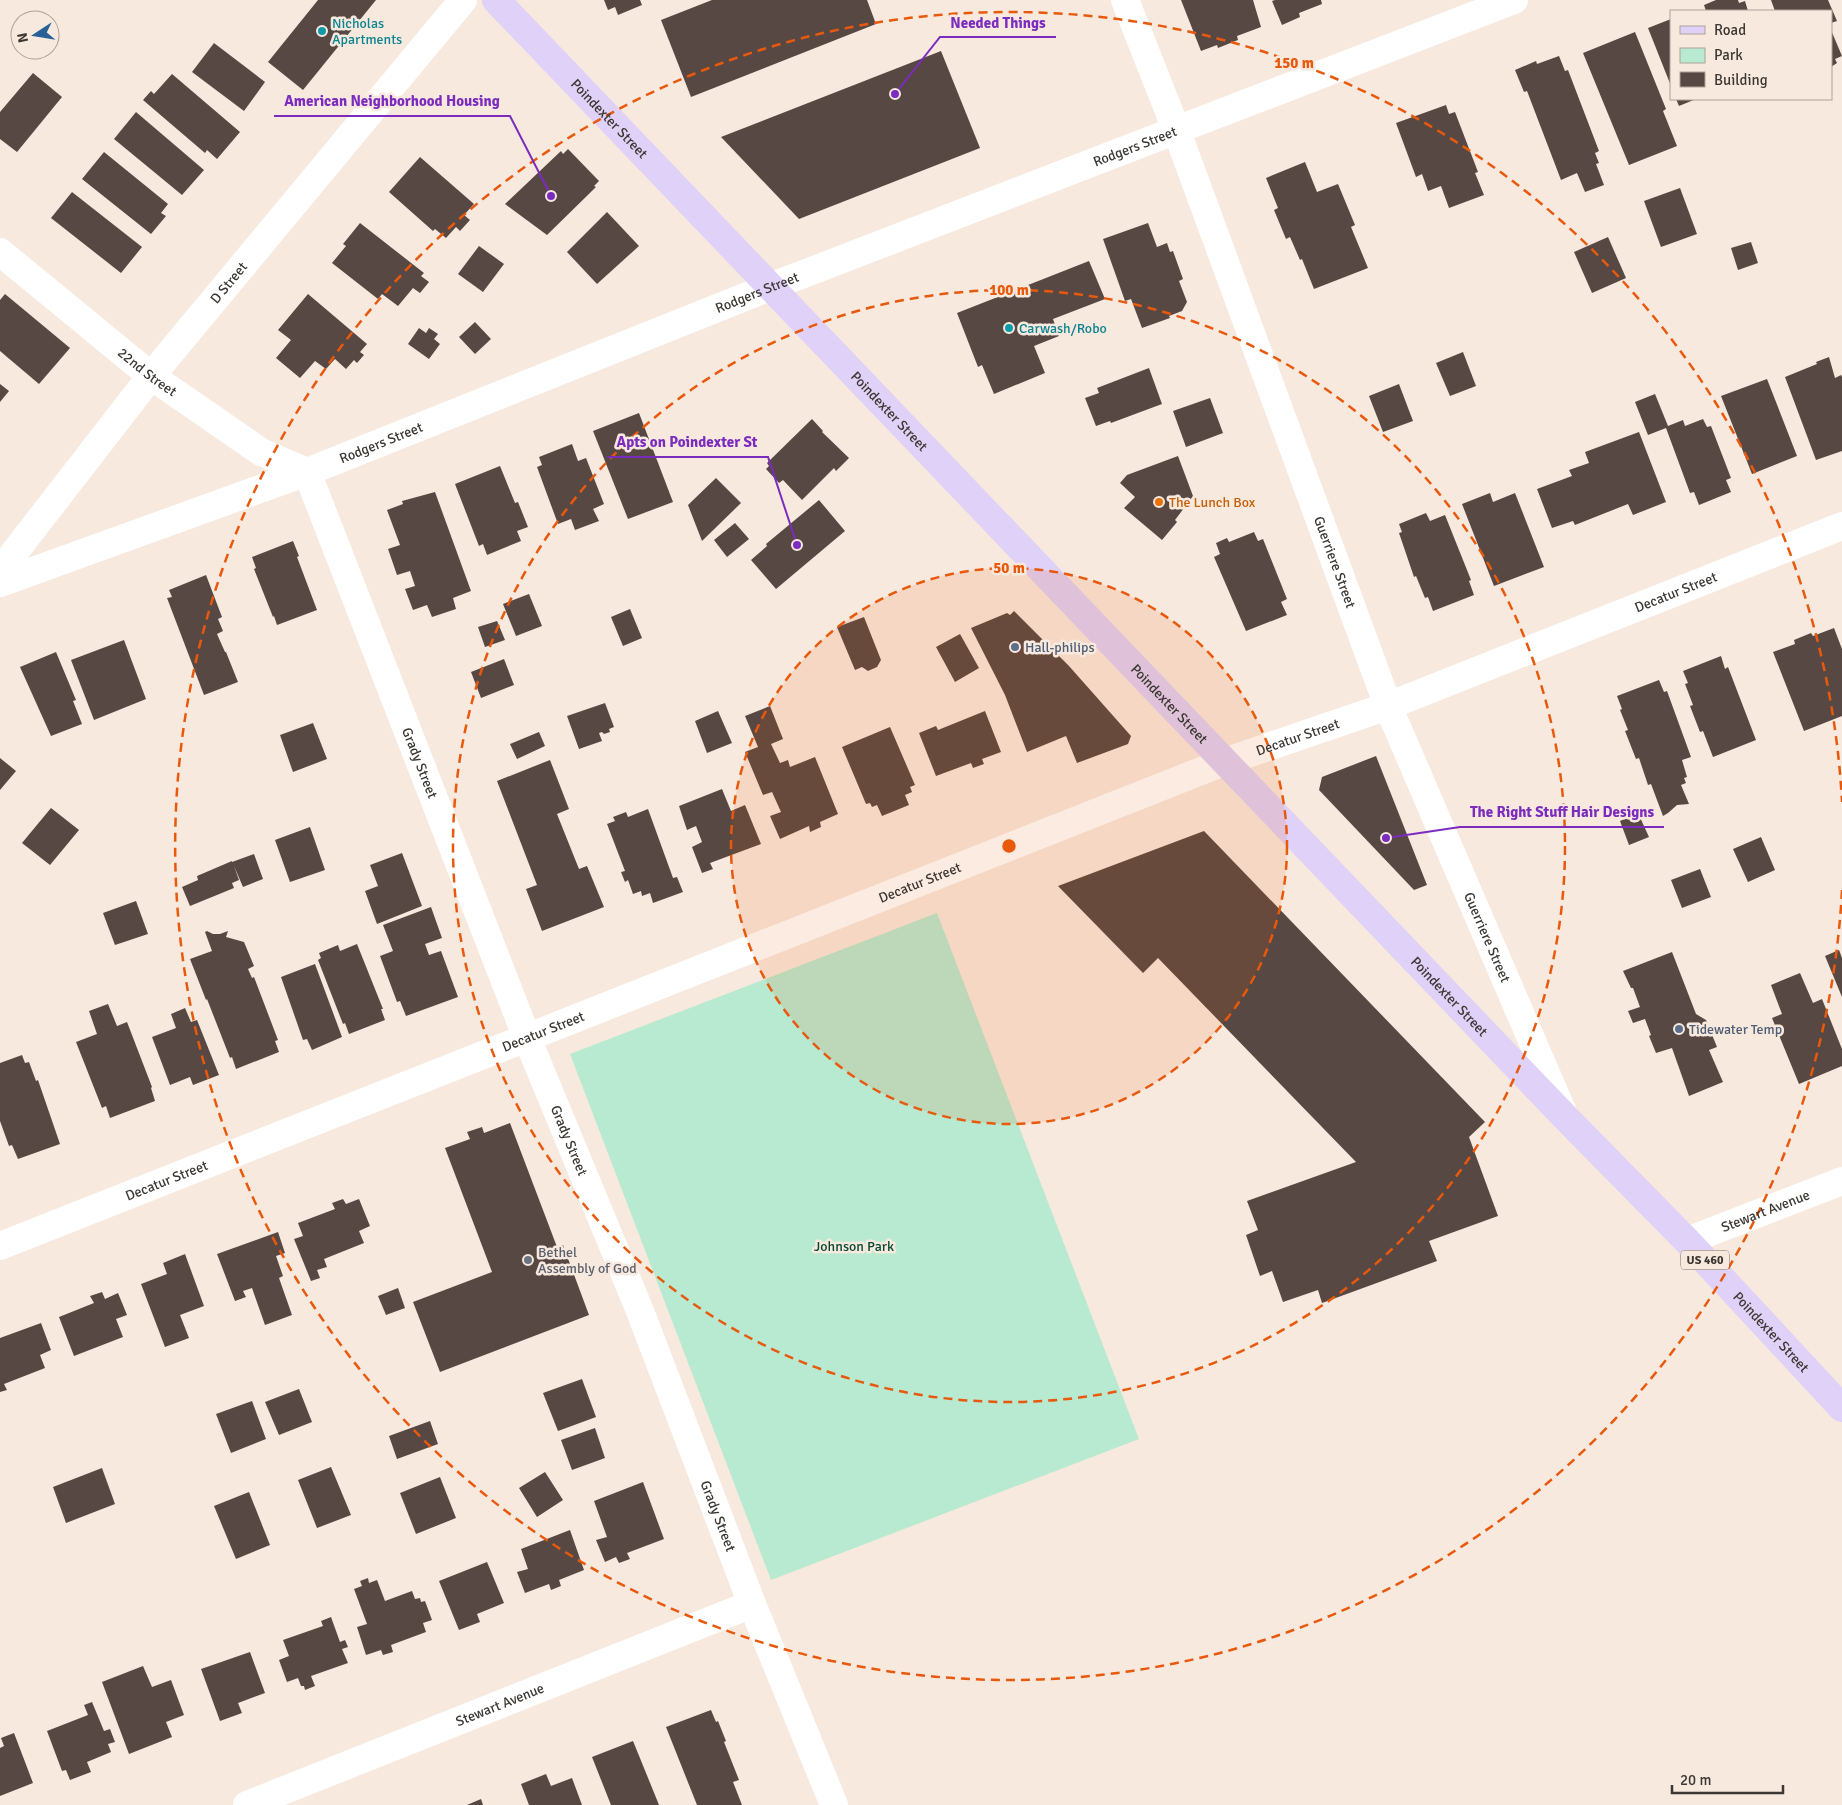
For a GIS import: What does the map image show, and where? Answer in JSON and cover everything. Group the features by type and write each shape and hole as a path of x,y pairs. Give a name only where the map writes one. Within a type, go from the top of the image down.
{"main road":[{"name":"Poindexter Street","path":"496,0 1224,762 1565,1117 1687,1241 1842,1408"}],"street":[{"name":"D Street","path":"0,571 151,376 463,0"},
{"name":"Guerriere Street","path":"1125,0 1176,129 1388,706 1565,1117"},
{"name":"Rodgers Street","path":"0,583 307,472 770,287 1514,0"},
{"name":"22nd Street","path":"0,252 151,376 261,452 307,472"},
{"name":"Grady Street","path":"307,472 527,1038 640,1311 752,1604 834,1805"},
{"name":"Decatur Street","path":"0,1246 1224,762 1388,706 1842,526"},
{"name":"Stewart Avenue","path":"1687,1241 1842,1181"},
{"name":"Stewart Avenue","path":"247,1805 752,1604"}],"green space":[{"name":"Johnson Park","path":"937,913 1139,1439 771,1580 570,1054"}],"building":[{"name":"Nicholas Apartments","path":"318,0 376,0 303,90 268,62"},
{"path":"604,0 640,0 642,5 618,15 615,7 608,10"},
{"path":"712,0 867,0 876,24 691,97 661,20"},
{"path":"1181,0 1253,0 1261,27 1237,36 1238,40 1218,48 1217,45 1201,51"},
{"path":"1321,0 1322,4 1299,13 1300,17 1282,25 1272,1"},
{"path":"1716,0 1738,0 1739,3 1745,1 1748,10 1706,10 1704,5"},
{"path":"1771,0 1828,0 1837,21 1832,23 1832,10 1775,10"},
{"path":"1670,19 1670,83 1648,28"},
{"path":"1635,32 1666,109 1663,111 1677,146 1629,165 1583,53"},
{"path":"1832,32 1842,56 1835,59 1837,63 1832,66"},
{"path":"214,43 265,82 244,111 192,72"},
{"path":"941,51 980,148 799,219 721,137"},
{"path":"1559,56 1565,71 1568,70 1599,151 1595,153 1599,163 1596,164 1604,185 1585,192 1577,173 1561,180 1527,91 1524,92 1515,70 1536,61 1537,64"},
{"path":"33,73 62,97 17,152 0,139 0,112"},
{"path":"172,74 240,132 217,159 207,150 205,153 143,100 151,91 154,94"},
{"path":"1676,100 1694,100 1679,106"},
{"path":"1446,105 1449,114 1455,112 1478,172 1475,173 1484,195 1449,208 1441,186 1428,191 1422,174 1416,177 1396,123"},
{"path":"136,112 204,170 182,195 114,139"},
{"path":"568,149 599,181 594,186 596,187 547,235 505,204 561,151 563,154"},
{"path":"104,152 168,204 161,213 166,216 151,234 82,179"},
{"path":"420,157 474,204 464,215 470,220 460,231 456,227 446,238 435,229 433,231 389,192"},
{"path":"1305,162 1317,192 1338,184 1355,225 1351,227 1368,268 1314,289 1302,259 1300,260 1290,237 1286,239 1274,210 1278,208 1266,178"},
{"path":"1680,188 1697,234 1661,247 1644,201"},
{"path":"72,192 142,247 121,273 51,218"},
{"path":"607,212 639,246 597,284 567,252"},
{"path":"360,223 424,273 421,276 429,282 420,293 413,288 398,306 382,294 378,299 332,263 346,246 343,244"},
{"path":"1148,223 1157,247 1167,243 1170,252 1173,251 1183,279 1179,281 1187,302 1182,311 1169,316 1170,318 1142,328 1131,299 1125,301 1103,239"},
{"path":"1608,237 1626,278 1592,293 1574,252"},
{"path":"1751,242 1758,263 1738,270 1731,248"},
{"path":"479,246 504,264 483,292 458,274"},
{"name":"Carwash/Robo","path":"1089,261 1105,299 1053,319 1059,336 1034,346 1045,373 994,394 982,365 978,367 957,313"},
{"path":"5,294 70,348 39,384 0,351 0,300"},
{"path":"308,294 367,344 360,352 364,355 357,363 354,360 346,369 335,359 326,369 315,361 300,378 276,358 291,340 278,330"},
{"path":"475,322 491,339 475,354 459,337"},
{"path":"419,328 426,333 429,328 438,334 434,339 440,344 429,359 408,344"},
{"path":"1463,352 1476,386 1450,396 1436,363"},
{"path":"1829,357 1835,378 1841,375 1842,377 1842,451 1816,460 1785,377"},
{"path":"1149,368 1162,404 1111,423 1110,421 1096,426 1085,398 1099,393 1097,388"},
{"path":"1767,379 1797,456 1752,474 1721,396"},
{"path":"0,384 9,391 0,402"},
{"path":"1399,384 1413,421 1383,432 1369,396"},
{"path":"1655,394 1668,426 1683,420 1685,426 1703,419 1707,427 1711,426 1731,478 1726,480 1731,492 1699,505 1694,492 1690,493 1666,428 1648,435 1635,402"},
{"path":"1210,398 1223,433 1186,447 1173,411"},
{"path":"639,413 673,502 628,519 593,431"},
{"path":"812,419 822,432 849,458 836,471 834,468 802,500 783,480 779,483 766,469 769,466 767,463"},
{"path":"1639,432 1666,502 1633,515 1628,504 1575,525 1573,521 1552,528 1537,489 1572,476 1569,470 1589,463 1585,452"},
{"path":"572,444 578,461 586,458 604,504 593,509 599,521 575,530 571,519 558,524 537,467 542,465 539,457"},
{"name":"The Lunch Box","path":"1178,456 1193,496 1175,520 1177,522 1162,540 1124,508 1135,497 1120,483 1127,475"},
{"path":"500,466 515,503 518,502 528,527 517,531 521,541 487,555 483,544 479,546 455,484"},
{"path":"716,478 741,503 702,541 688,505"},
{"path":"435,492 471,591 453,598 456,609 432,617 427,605 413,610 405,589 415,586 410,571 397,575 388,549 400,545 387,510 403,504 402,501"},
{"path":"1490,493 1493,502 1515,493 1544,567 1494,586 1462,504"},
{"path":"819,500 845,531 776,589 751,560 767,546 766,544"},
{"path":"1426,513 1430,521 1445,515 1471,580 1469,581 1474,595 1433,611 1428,597 1425,598 1416,576 1414,577 1399,533 1402,532 1399,524"},
{"path":"735,523 749,539 727,557 714,540"},
{"path":"1254,532 1258,541 1263,539 1287,599 1281,602 1287,615 1246,631 1214,557 1220,554 1216,543 1227,538 1229,542"},
{"path":"293,541 317,610 277,625 254,569 256,568 252,557"},
{"path":"206,575 222,617 218,619 223,631 217,634 238,682 204,695 167,598 172,597 169,590"},
{"path":"529,594 542,626 516,636 503,604"},
{"path":"630,609 642,638 623,646 611,617"},
{"path":"1014,611 1069,666 1131,736 1128,744 1077,763 1066,736 1027,752 1005,695 971,628 1007,613 1010,615"},
{"path":"864,617 881,660 877,667 868,671 862,667 855,670 837,627"},
{"path":"497,621 505,640 485,647 478,627"},
{"path":"1834,628 1842,649 1842,716 1804,731 1773,652 1795,644 1794,640 1811,633 1813,636"},
{"path":"960,634 979,668 955,682 936,647"},
{"path":"124,640 146,699 94,720 71,660"},
{"path":"56,652 76,700 73,701 82,724 51,736 20,667"},
{"path":"1721,656 1725,669 1728,667 1756,740 1713,757 1703,731 1700,732 1690,706 1693,705 1685,684 1688,683 1683,671"},
{"path":"504,659 514,685 481,698 471,672"},
{"path":"1659,680 1664,692 1667,691 1691,757 1682,760 1687,777 1684,778 1686,783 1681,785 1689,804 1677,805 1663,816 1651,784 1648,785 1639,758 1636,759 1625,731 1628,730 1617,696"},
{"path":"605,703 614,727 609,729 610,732 599,733 602,741 579,749 567,716"},
{"path":"770,706 783,739 771,744 780,763 788,760 790,767 815,757 838,814 820,822 821,827 810,832 809,826 780,839 770,816 781,812 772,792 763,795 745,752 758,747 745,716"},
{"path":"718,711 732,743 707,753 695,721"},
{"path":"985,711 1001,752 982,759 984,764 973,768 971,763 936,776 919,733 936,726 938,730"},
{"path":"313,723 327,759 293,772 280,735"},
{"path":"890,727 915,785 910,787 912,792 905,795 909,805 882,816 877,805 872,807 870,803 866,804 842,747"},
{"path":"539,732 545,746 517,759 510,744"},
{"path":"1376,756 1427,885 1414,890 1319,790 1322,777"},
{"path":"0,758 16,771 0,790"},
{"path":"550,760 569,809 557,814 579,869 587,866 604,907 542,931 526,889 537,885 497,781"},
{"path":"722,789 731,811 745,805 761,844 710,863 713,869 702,873 692,847 702,842 696,826 687,830 679,806"},
{"path":"51,808 79,830 50,865 22,843"},
{"path":"648,809 673,878 677,877 683,892 653,903 650,893 642,896 641,891 633,894 628,880 625,882 621,872 625,871 607,824 615,821 613,817 626,812 628,817"},
{"path":"1638,813 1649,837 1629,845 1620,821"},
{"path":"310,827 325,870 290,882 275,840"},
{"path":"1204,831 1485,1122 1469,1137 1498,1216 1429,1241 1437,1261 1322,1303 1318,1290 1283,1302 1272,1271 1260,1276 1246,1235 1258,1230 1247,1201 1356,1162 1158,958 1143,973 1058,886"},
{"path":"1761,837 1775,870 1748,882 1733,849"},
{"path":"402,853 422,906 377,924 365,891 378,886 370,865"},
{"path":"254,854 263,879 243,887 234,866 239,880 232,883 234,888 190,906 182,887 198,880 197,876"},
{"path":"1700,869 1711,897 1682,908 1671,880"},
{"path":"136,901 148,934 115,945 103,913"},
{"path":"431,907 442,938 425,944 429,955 441,951 458,997 406,1016 400,1001 397,1002 380,956 393,951 383,925"},
{"path":"228,931 226,937 244,942 254,966 248,969 252,978 254,977 278,1040 275,1041 279,1052 236,1069 190,959 212,951 205,932 213,934 220,934"},
{"path":"357,944 383,1009 381,1009 385,1020 349,1034 345,1023 343,1024 318,960 321,958 319,953 338,945 340,951"},
{"path":"1839,950 1842,958 1842,997 1825,956"},
{"name":"Tidewater Temp","path":"1672,952 1696,1014 1706,1020 1717,1047 1709,1050 1723,1082 1689,1096 1672,1048 1656,1053 1645,1019 1633,1023 1628,1011 1640,1007 1633,988 1631,988 1623,971"},
{"path":"315,964 342,1037 312,1050 307,1039 303,1040 281,977"},
{"path":"1800,973 1813,1003 1822,999 1842,1049 1842,1066 1799,1084 1772,1018 1782,1014 1771,985"},
{"path":"108,1004 117,1026 127,1022 152,1087 155,1101 110,1118 106,1106 102,1108 76,1042 97,1034 89,1011"},
{"path":"185,1008 191,1022 197,1020 219,1075 193,1085 190,1077 170,1085 152,1037 176,1028 171,1014"},
{"path":"22,1055 25,1063 29,1062 36,1081 38,1080 60,1144 18,1159 12,1145 9,1146 0,1121 0,1063"},
{"name":"Bethel Assembly of God","path":"510,1123 557,1247 563,1245 589,1315 440,1372 413,1302 492,1272 445,1148 470,1139 467,1132 482,1127 484,1133"},
{"path":"343,1199 346,1204 359,1199 370,1226 359,1231 364,1243 324,1259 327,1267 317,1270 320,1278 311,1281 294,1239 303,1236 298,1223 335,1209 332,1203"},
{"path":"278,1232 285,1253 276,1256 283,1276 279,1278 292,1315 265,1325 252,1288 243,1291 246,1297 235,1301 217,1254"},
{"path":"185,1254 204,1306 180,1315 189,1338 165,1347 141,1284 167,1274 163,1263"},
{"path":"398,1288 405,1308 386,1315 378,1296"},
{"path":"102,1292 105,1299 118,1293 127,1315 116,1319 123,1337 74,1356 59,1317 94,1303 90,1296"},
{"path":"41,1323 51,1350 40,1355 45,1368 4,1384 7,1390 0,1392 0,1338"},
{"path":"582,1379 596,1417 558,1431 543,1393"},
{"path":"299,1389 312,1422 279,1435 265,1402"},
{"path":"252,1401 266,1439 231,1453 216,1414"},
{"path":"430,1421 438,1444 397,1459 389,1436"},
{"path":"595,1428 605,1458 572,1470 561,1440"},
{"path":"331,1467 351,1515 317,1528 298,1480"},
{"path":"102,1468 115,1504 66,1523 53,1487"},
{"path":"545,1472 563,1500 537,1517 519,1488"},
{"path":"440,1477 456,1518 416,1534 400,1493"},
{"path":"643,1482 664,1539 627,1553 630,1559 619,1563 616,1557 605,1562 596,1540 607,1537 594,1501"},
{"path":"249,1492 270,1545 236,1559 214,1506"},
{"path":"570,1530 584,1570 559,1580 561,1586 551,1590 549,1584 525,1593 517,1572 528,1569 521,1549"},
{"path":"487,1562 504,1603 477,1614 480,1622 459,1630 439,1581"},
{"path":"368,1578 369,1583 377,1580 385,1601 412,1591 415,1599 420,1598 421,1602 425,1601 432,1620 423,1623 426,1632 391,1645 393,1652 383,1655 381,1650 366,1655 357,1627 367,1624 354,1589 362,1586 360,1581"},
{"path":"331,1617 340,1642 345,1640 348,1647 342,1649 348,1663 311,1676 315,1686 305,1690 298,1678 287,1682 279,1660 289,1656 283,1640 323,1626 321,1621"},
{"path":"250,1652 265,1693 238,1703 242,1713 220,1721 201,1669"},
{"path":"143,1666 152,1687 171,1680 184,1715 166,1722 172,1737 129,1754 102,1682"},
{"path":"92,1702 104,1731 110,1729 115,1742 108,1744 111,1752 87,1762 91,1772 70,1780 66,1770 62,1771 47,1731 88,1715 84,1705"},
{"path":"711,1710 716,1722 718,1721 726,1741 724,1742 739,1780 733,1782 742,1805 697,1805 666,1727"},
{"path":"14,1733 33,1783 0,1796 0,1748 4,1746 1,1738"},
{"path":"633,1741 659,1805 611,1805 592,1757"},
{"path":"546,1774 551,1786 572,1778 582,1805 529,1805 521,1784"},
{"path":"481,1799 483,1805 467,1805"}],"place":[{"name":"Nicholas Apartments","path":"322,31"},
{"name":"Needed Things","path":"895,94"},
{"name":"American Neighborhood Housing","path":"551,196"},
{"name":"Carwash/Robo","path":"1009,328"},
{"name":"The Lunch Box","path":"1159,502"},
{"name":"Apts on Poindexter St","path":"797,545"},
{"name":"Hall-philips","path":"1015,647"},
{"name":"The Right Stuff Hair Designs","path":"1386,838"},
{"name":"Tidewater Temp","path":"1679,1029"},
{"name":"Bethel Assembly of God","path":"528,1260"}]}
